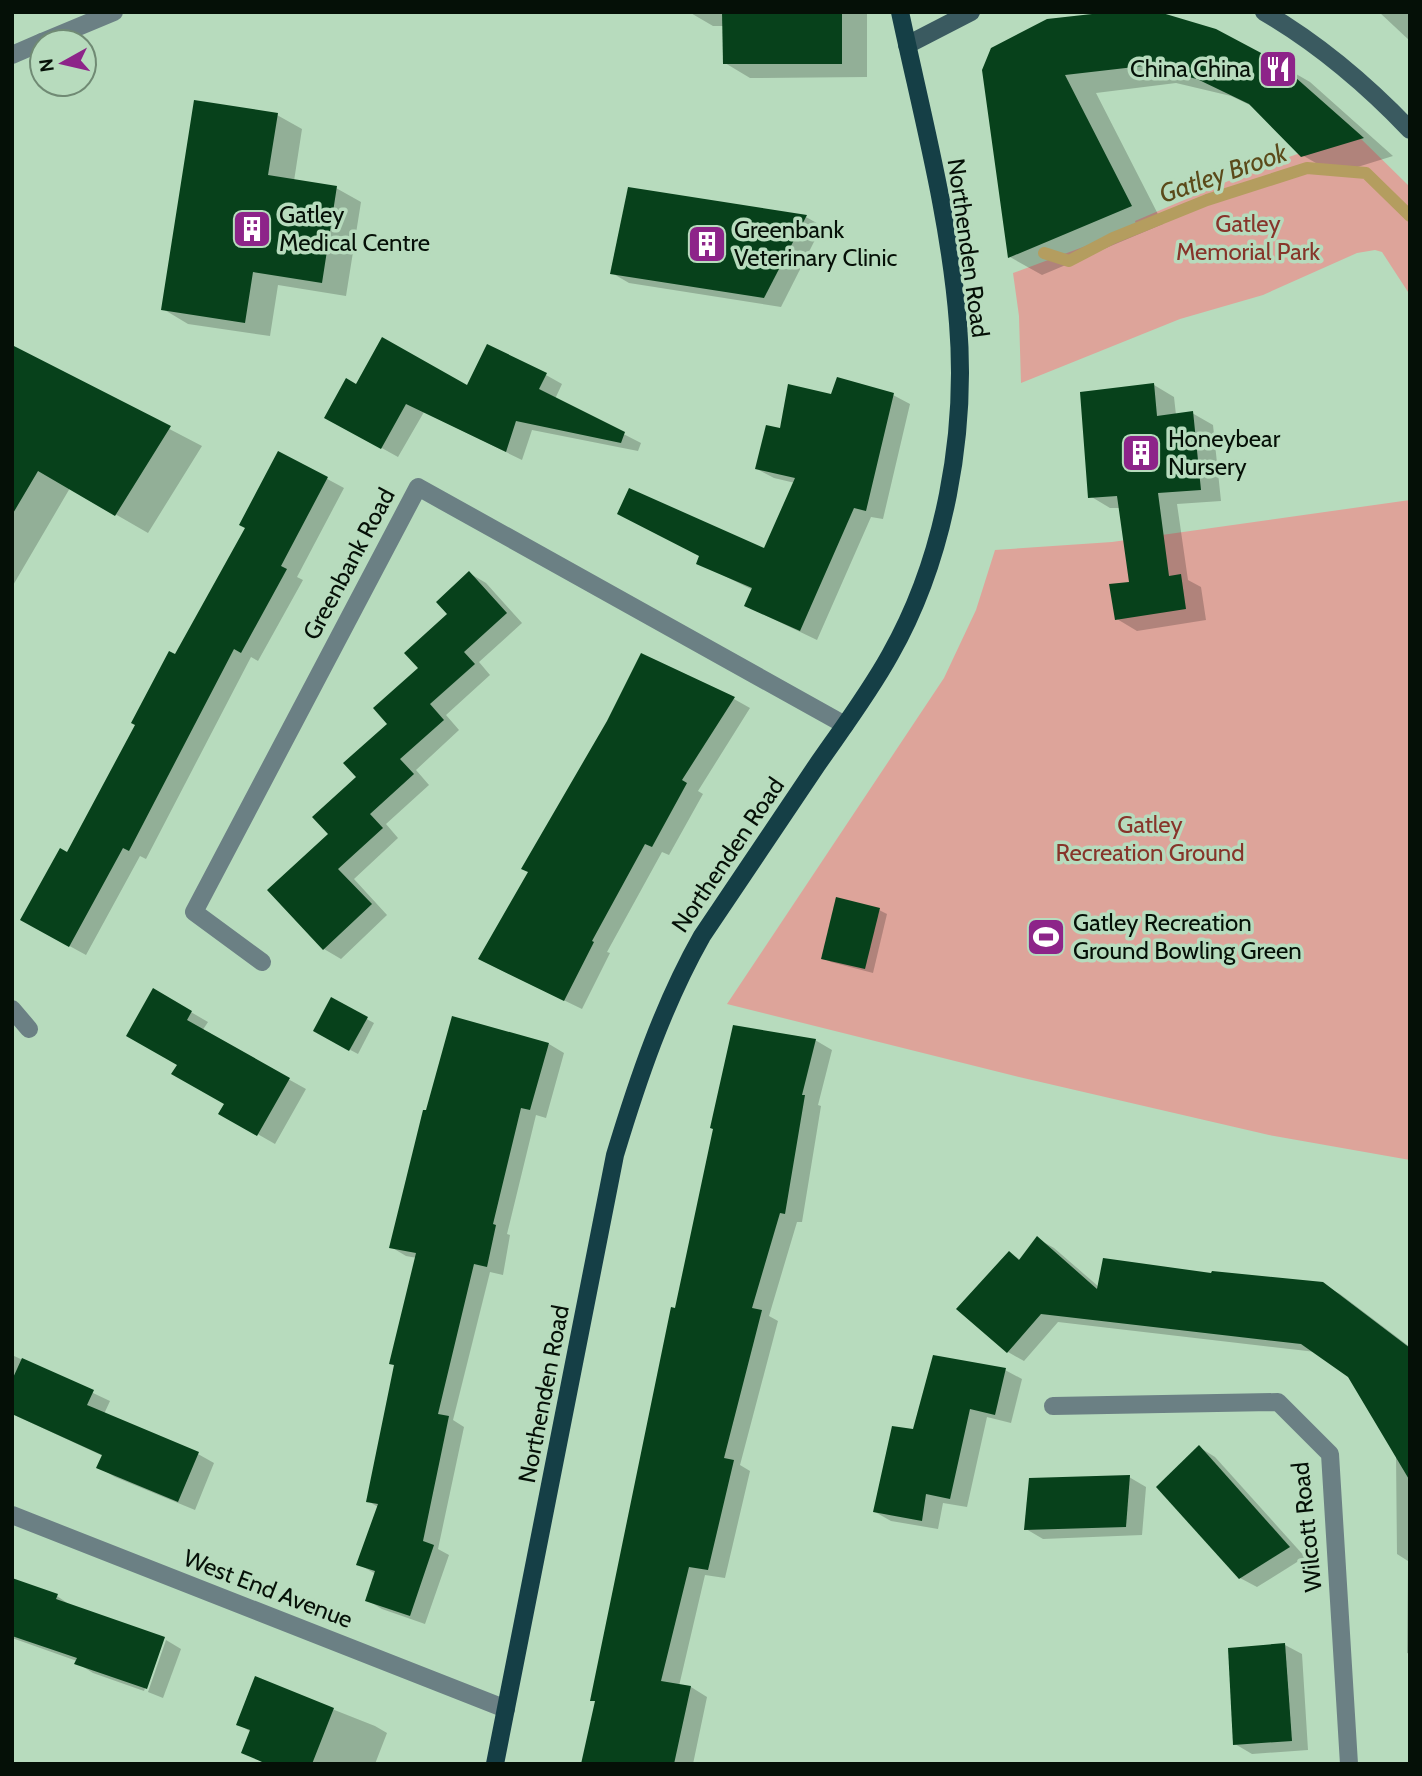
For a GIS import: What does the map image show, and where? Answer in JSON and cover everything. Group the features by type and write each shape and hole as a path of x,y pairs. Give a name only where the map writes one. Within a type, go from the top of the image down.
{"main road":[{"name":"Northenden Road","path":"495,1764 615,1155 640,1074 680,976 702,936 890,655 920,593 945,503 956,439 958,319 935,177 900,12"}],"street":[{"path":"76,28 114,12"},
{"path":"907,45 971,12"},
{"path":"1264,12 1335,58 1410,130"},
{"name":"Greenbank Road","path":"262,962 194,912 418,487 845,725"},
{"path":"12,1009 29,1029"},
{"name":"Wilcott Road","path":"1053,1406 1278,1402 1330,1454 1349,1764"},
{"name":"West End Avenue","path":"12,1515 506,1709"}],"green space":[{"name":"Gatley Memorial Park","path":"1356,134 1410,187 1410,295 1382,252 1375,250 1357,253 1263,295 1180,319 1021,383 1019,316 1013,273 1137,227 1135,221 1278,158 1280,160"},
{"name":"Gatley Recreation Ground","path":"1410,500 1410,1160 1269,1135 1019,1077 727,1004 944,678 976,610 995,550 1112,542"}],"building":[{"path":"722,12 842,12 842,64 723,64"},
{"path":"1110,12 1159,12 1216,29 1278,62 1364,138 1301,157 1249,104 1197,79 1143,66 1065,75 1132,206 1008,258 982,70 991,48 1047,19"},
{"name":"Gatley Medical Centre","path":"194,100 278,113 268,175 337,186 322,283 253,272 245,323 161,310"},
{"name":"Greenbank Veterinary Clinic","path":"628,187 807,215 764,298 610,274"},
{"path":"382,337 467,385 487,344 547,373 539,389 625,432 621,443 516,421 506,452 406,404 381,449 324,418 346,378 356,384"},
{"path":"12,345 171,426 115,516 38,471 12,515"},
{"path":"837,377 894,393 866,511 854,508 800,631 744,606 752,588 696,564 699,556 617,514 629,488 764,548 795,478 755,469 766,425 780,428 788,384 831,394"},
{"name":"Honeybear Nursery","path":"1154,383 1157,416 1193,411 1201,490 1158,493 1169,576 1181,574 1186,609 1115,620 1109,584 1129,582 1117,496 1088,498 1080,392"},
{"path":"278,451 328,477 281,566 287,569 241,653 234,649 129,851 123,848 69,947 20,920 60,848 67,852 135,725 131,723 169,651 175,654 245,528 239,525"},
{"path":"469,571 507,613 464,652 475,664 430,704 444,720 400,759 414,774 370,814 383,828 338,869 372,904 323,950 267,890 328,834 312,817 356,777 343,763 387,724 373,708 418,668 404,653 447,614 436,602"},
{"path":"641,653 735,697 682,780 687,783 652,847 645,844 592,941 594,942 564,1001 478,959 528,872 521,869 607,721"},
{"path":"836,897 880,908 865,969 821,959"},
{"path":"153,988 192,1011 187,1020 290,1078 257,1136 218,1114 224,1104 171,1074 177,1065 126,1036"},
{"path":"331,997 368,1017 349,1051 313,1031"},
{"path":"452,1016 549,1043 530,1110 521,1108 493,1224 496,1225 487,1267 474,1264 438,1414 449,1416 423,1541 434,1545 410,1616 365,1601 375,1571 356,1565 378,1504 366,1502 394,1365 389,1364 416,1253 389,1248 423,1110 426,1110"},
{"path":"733,1025 816,1039 802,1095 805,1095 785,1214 780,1213 752,1308 762,1310 724,1458 734,1460 708,1570 689,1567 661,1681 691,1686 674,1764 581,1764 595,1701 590,1701 671,1307 675,1308"},
{"path":"1037,1236 1097,1289 1103,1258 1211,1273 1323,1282 1410,1348 1410,1481 1348,1377 1301,1344 1041,1314 1007,1353 956,1309 1009,1251 1019,1260"},
{"path":"933,1355 1006,1368 995,1415 970,1409 950,1499 926,1494 922,1521 873,1512 892,1426 913,1429"},
{"path":"22,1358 94,1390 87,1405 199,1452 178,1502 96,1468 102,1455 12,1414 12,1380"},
{"path":"1199,1445 1290,1547 1239,1579 1156,1487"},
{"path":"1130,1475 1126,1527 1024,1530 1029,1478"},
{"path":"12,1578 58,1594 56,1599 165,1637 147,1689 74,1664 77,1658 12,1636"},
{"path":"1285,1643 1292,1741 1233,1745 1228,1648"},
{"path":"255,1676 334,1708 312,1764 267,1764 241,1753 250,1730 236,1725"}],"waterway":[{"name":"Gatley Brook","path":"1044,253 1069,261 1113,238 1207,200 1307,168 1366,173 1410,216"}],"place":[{"name":"China China","path":"1278,69"},
{"name":"Gatley Medical Centre","path":"252,229"},
{"name":"Greenbank Veterinary Clinic","path":"707,244"},
{"name":"Honeybear Nursery","path":"1141,453"},
{"name":"Gatley Recreation Ground Bowling Green","path":"1046,937"}]}
